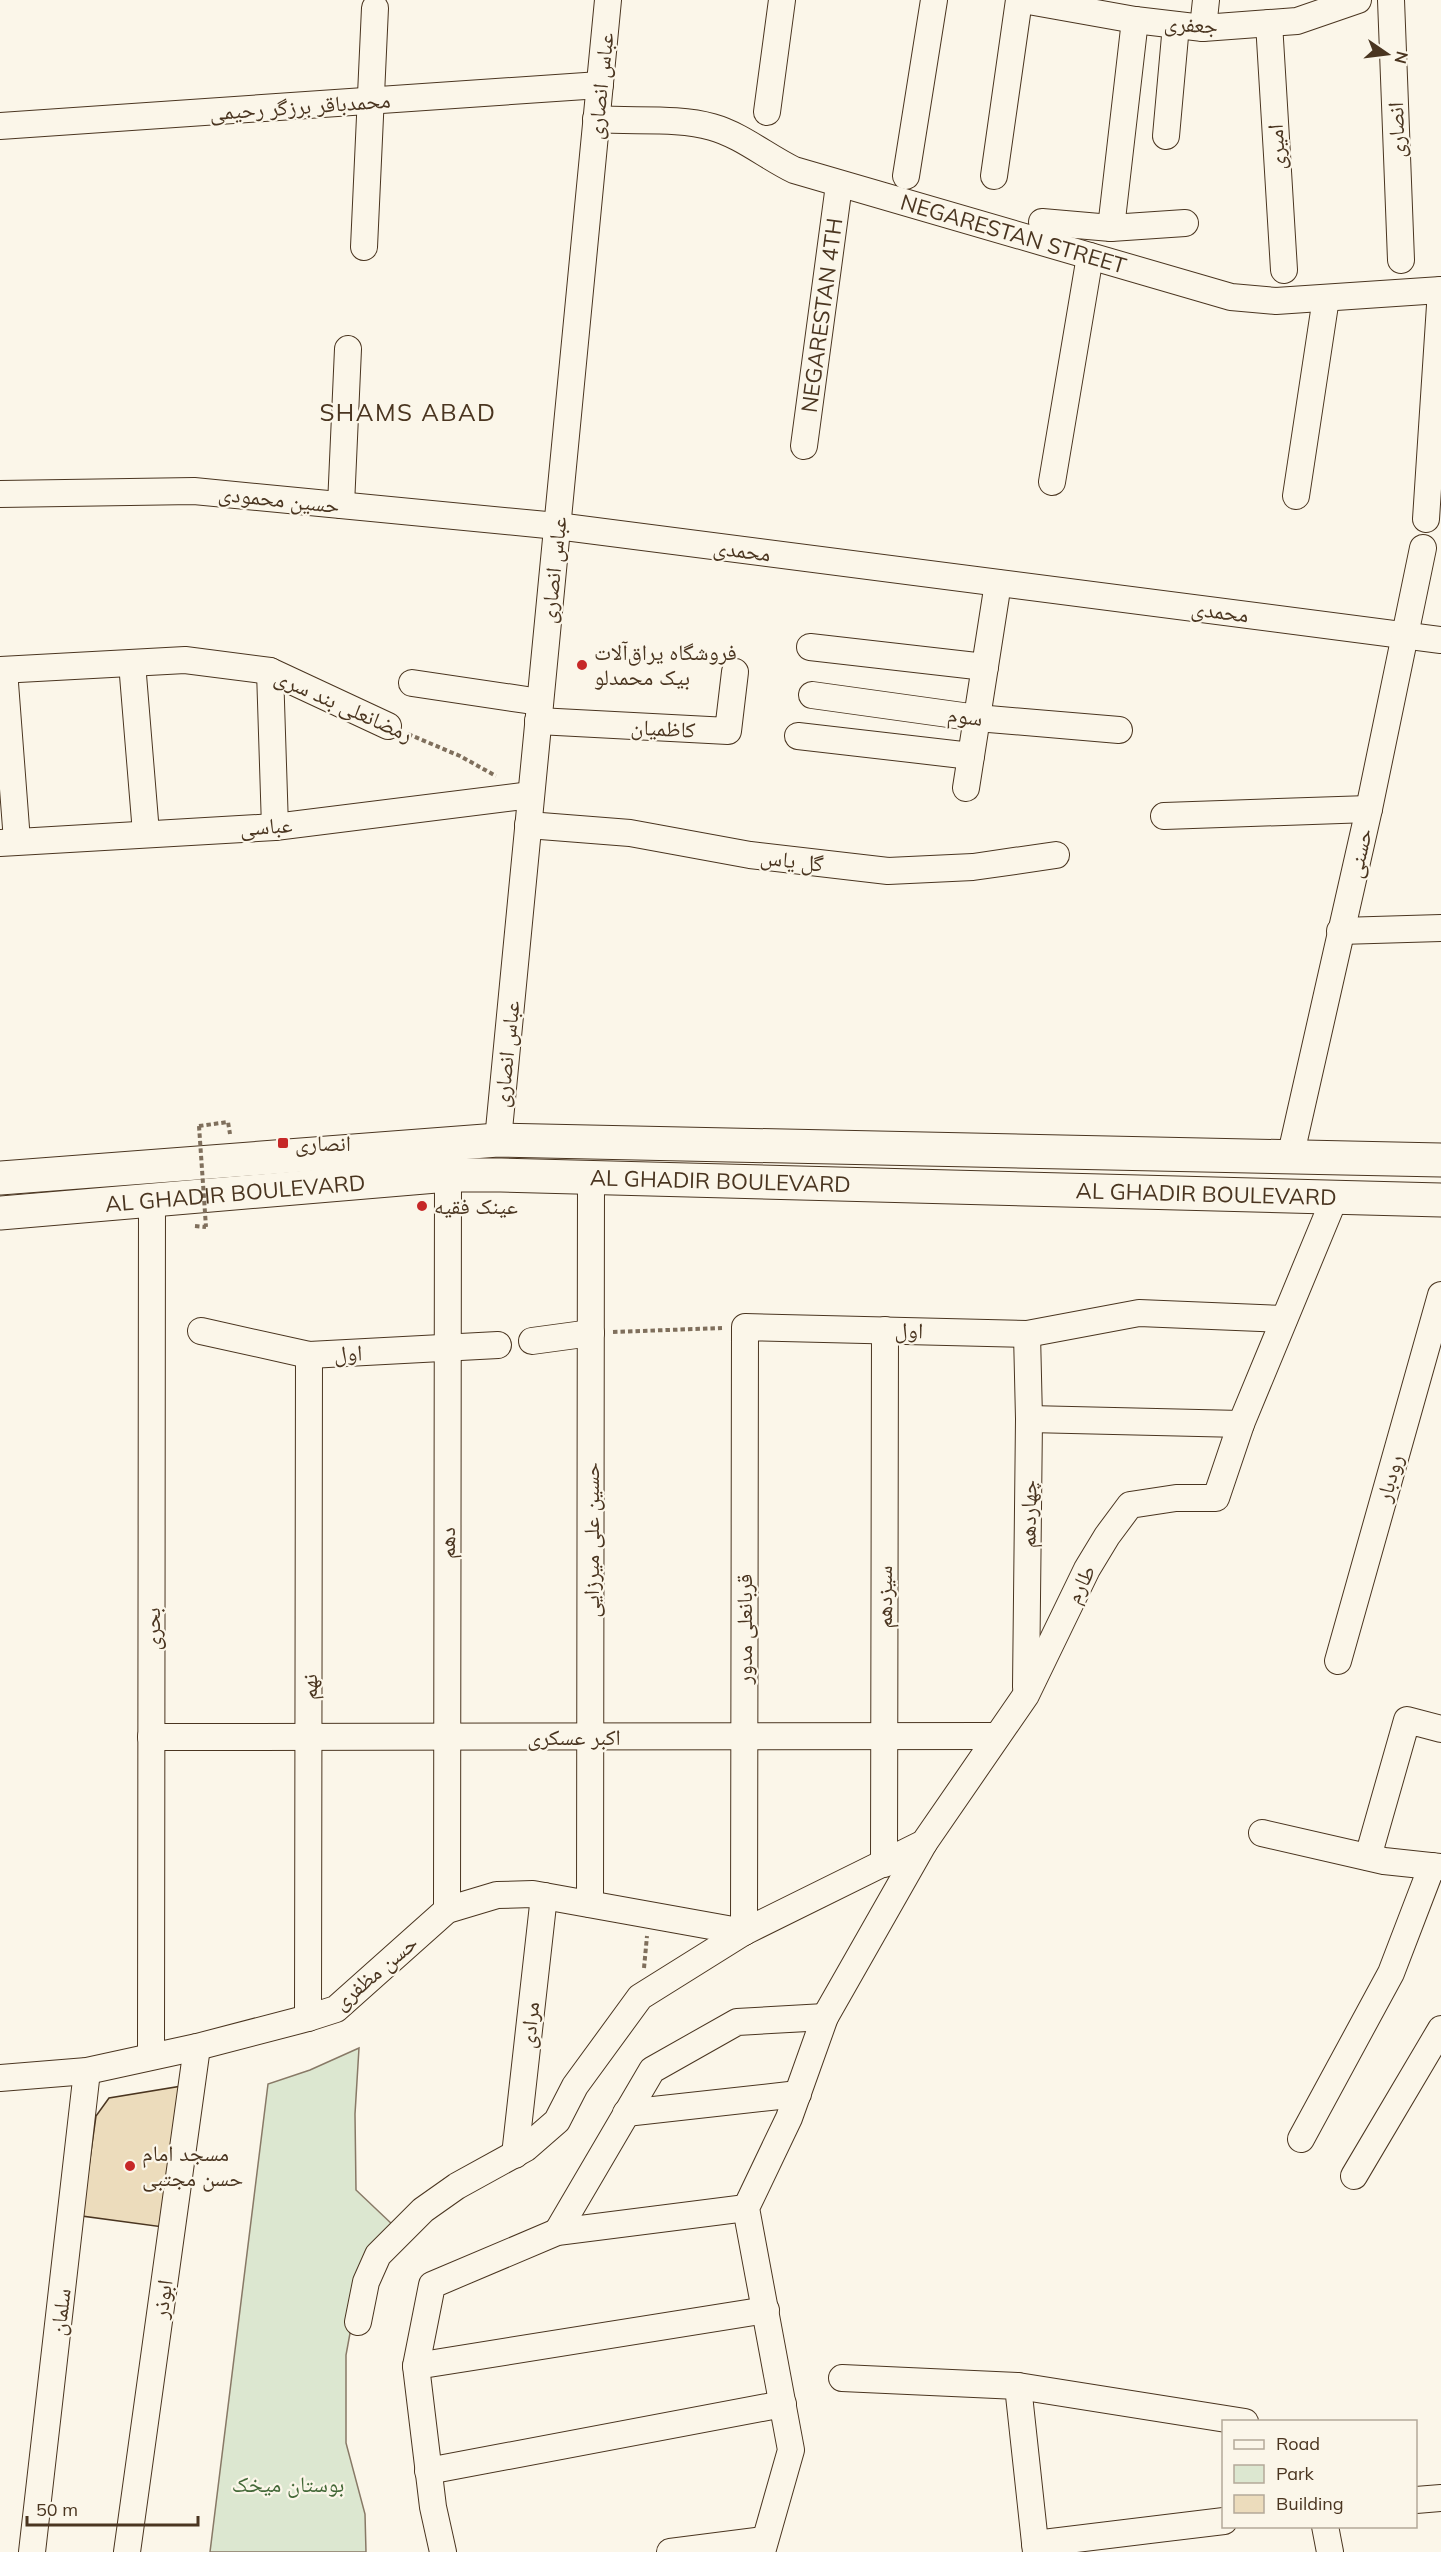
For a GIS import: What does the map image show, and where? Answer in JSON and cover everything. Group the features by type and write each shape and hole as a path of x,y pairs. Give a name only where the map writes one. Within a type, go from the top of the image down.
{"main road":[{"name":"AL GHADIR BOULEVARD","path":"0,1178 498,1140 1441,1160"},
{"name":"AL GHADIR BOULEVARD","path":"0,1213 448,1176 591,1177 1441,1200"}],"street":[{"name":"عباس انصاری","path":"498,1140 608,0"},
{"path":"767,112 782,0"},
{"path":"906,176 934,0"},
{"path":"994,176 1021,0"},
{"name":"جعفری","path":"1021,0 1075,4 1135,20 1203,28 1269,23 1301,10 1358,0"},
{"path":"1203,28 1206,0"},
{"name":"انصاری","path":"1391,0 1401,260"},
{"path":"364,247 375,8"},
{"path":"1111,228 1135,20"},
{"name":"امیری","path":"1269,23 1284,270"},
{"path":"1166,136 1176,25"},
{"name":"محمدباقر برزگر رحیمی","path":"0,126 600,85"},
{"name":"NEGARESTAN STREET","path":"596,119 710,126 725,131 794,170 1231,297 1276,301 1441,290"},
{"name":"NEGARESTAN 4TH","path":"804,446 839,184"},
{"path":"1042,222 1111,228 1185,223"},
{"path":"1052,482 1090,256"},
{"path":"1426,519 1441,290"},
{"path":"1296,496 1326,298"},
{"path":"340,505 348,349"},
{"name":"حسین محمودی","path":"0,494 194,491 557,526"},
{"name":"محمدی","path":"557,526 1441,640"},
{"name":"حسنی","path":"1290,1158 1369,809 1423,548"},
{"path":"966,788 998,583"},
{"path":"810,647 985,667"},
{"name":"رمضانعلی بند سری","path":"2,670 185,660 270,671 388,726"},
{"path":"132,663 146,833"},
{"path":"2,670 9,842"},
{"path":"270,671 275,827"},
{"name":"کاظمیان","path":"539,711 728,731 735,672"},
{"path":"412,683 539,711"},
{"name":"سوم","path":"812,695 977,718 1119,730"},
{"path":"798,736 971,756"},
{"name":"عباسی","path":"9,842 275,827 531,795"},
{"path":"1164,816 1369,809"},
{"name":"گل یاس","path":"528,825 630,833 750,855 888,871 973,867 1056,855"},
{"path":"1340,932 1441,928"},
{"name":"دهم","path":"447,1910 448,1176"},
{"name":"حسین علی میرزایی","path":"590,1904 591,1177"},
{"name":"طارم","path":"640,1997 744,1932 924,1843 1026,1695 1087,1569 1107,1536 1130,1505 1176,1498 1216,1498 1241,1424 1335,1197"},
{"name":"بحری","path":"151,2056 152,1201"},
{"name":"رودبار","path":"1338,1661 1441,1295"},
{"name":"اول","path":"745,1327 1027,1334 1139,1313 1284,1319"},
{"name":"قربانعلی مدور","path":"744,1932 745,1327"},
{"name":"سیزدهم","path":"884,1864 885,1330"},
{"name":"اول","path":"201,1331 309,1355 498,1345"},
{"path":"532,1341 591,1333"},
{"name":"چهاردهم","path":"1026,1695 1029,1419 1027,1334"},
{"name":"نهم","path":"308,2018 309,1355"},
{"path":"1029,1419 1241,1424"},
{"path":"1368,1857 1407,1720 1441,1729"},
{"name":"اکبر عسکری","path":"152,1737 997,1736"},
{"path":"1262,1833 1368,1857 1439,1866 1391,1973 1301,2139"},
{"path":"670,2552 763,2546 791,2450 746,2208 789,2118 825,2017 924,1843"},
{"name":"حسن مظفری","path":"0,2078 87,2071 197,2047 336,2009 447,1910 497,1895 544,1896 744,1932"},
{"name":"مرادی","path":"515,2155 544,1896"},
{"path":"358,2322 370,2273 378,2255 423,2210 448,2192 526,2148 557,2121 575,2086 640,1997"},
{"path":"557,2232 651,2070 736,2022 825,2017"},
{"path":"1354,2176 1441,2030"},
{"name":"ابوذر","path":"127,2552 197,2047"},
{"name":"سلمان","path":"32,2552 87,2071"},
{"path":"626,2113 798,2094"},
{"path":"443,2552 433,2507 416,2366 432,2285 557,2232 746,2208"},
{"path":"416,2366 766,2310"},
{"path":"842,2378 1018,2386 1239,2420"},
{"path":"1018,2386 1035,2548 1222,2521"},
{"path":"428,2471 783,2404"},
{"path":"1417,2500 1441,2498"},
{"path":"1325,2528 1330,2552"}],"path":[{"name":"رمضانعلی بند سری","path":"388,726 460,756 531,795"},
{"path":"206,1227 199,1126 228,1122"},
{"path":"591,1333 745,1327"},
{"path":"640,1997 650,1915"}],"green space":[{"name":"بوستان میخک","path":"359,2048 355,2114 356,2190 394,2226 362,2268 346,2355 346,2443 365,2514 366,2552 210,2552 268,2084 310,2070"}],"building":[{"name":"مسجد امام حسن مجتبی","path":"182,2086 163,2227 82,2216 96,2116 109,2098"}],"place":[{"name":"فروشگاه یراق‌آلات بیک محمدلو","path":"582,665"},
{"name":"انصاری","path":"283,1143"},
{"name":"عینک فقیه","path":"422,1206"},
{"name":"مسجد امام حسن مجتبی","path":"130,2166"}],"district":[{"name":"SHAMS ABAD","path":"408,412"}]}
